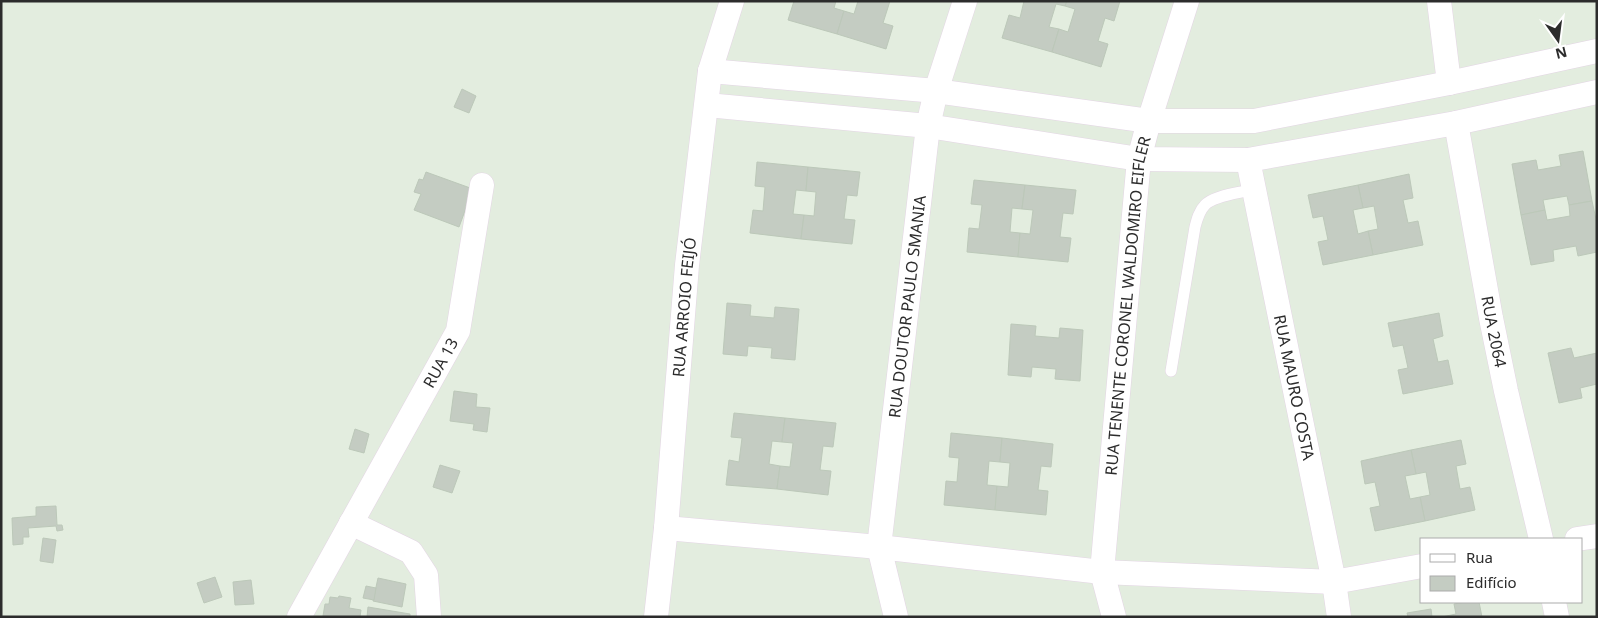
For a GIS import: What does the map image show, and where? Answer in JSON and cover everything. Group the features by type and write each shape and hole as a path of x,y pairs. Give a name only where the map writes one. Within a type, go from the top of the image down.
{"street":[{"name":"RUA ARROIO FEIJÓ","path":"656,617 666,528 687,265 710,71 732,1"},
{"name":"RUA DOUTOR PAULO SMANIA","path":"896,617 879,548 928,126 936,91 965,1"},
{"name":"RUA TENENTE CORONEL WALDOMIRO EIFLER","path":"1114,617 1102,572 1139,159 1187,1"},
{"path":"1439,1 1449,83"},
{"path":"710,71 936,91 1149,121 1254,121 1449,83 1597,50"},
{"path":"707,105 928,126 1139,159 1248,160 1456,123 1597,92"},
{"name":"RUA 2064","path":"1456,123 1492,327 1541,538"},
{"name":"RUA MAURO COSTA","path":"1248,160 1334,582 1339,617"},
{"name":"RUA 13","path":"298,617 458,331 482,185"},
{"path":"351,523 411,552 426,574 428,617"},
{"path":"666,528 1102,572 1334,582 1420,566"},
{"path":"1583,538 1597,536"},
{"path":"1554,603 1557,617"}],"lane":[{"path":"1171,371 1195,227 1199,215 1205,205 1214,199 1254,189"}],"building":[{"path":"794,1 836,1 834,8 844,11 837,34 788,20"},
{"path":"858,1 890,1 883,23 893,26 886,49 837,34 844,11 854,14"},
{"path":"1024,1 1067,1 1065,6 1056,4 1049,27 1059,29 1052,52 1002,38 1009,15 1020,18"},
{"path":"1067,1 1120,1 1114,21 1105,18 1098,41 1108,44 1101,67 1052,52 1059,29 1068,32 1075,9 1065,6"},
{"path":"462,89 476,96 469,113 454,107"},
{"path":"1583,151 1592,201 1569,205 1567,196 1543,200 1545,210 1521,215 1512,164 1536,160 1538,170 1561,166 1559,155"},
{"path":"757,162 808,167 806,191 796,190 793,214 804,215 801,239 750,233 753,210 763,211 765,187 755,186"},
{"path":"808,167 860,172 857,196 847,195 844,219 855,220 852,244 801,239 804,215 814,216 816,192 806,191"},
{"path":"426,172 473,189 459,227 414,210 421,194 414,192 419,179 423,180"},
{"path":"1409,174 1413,198 1403,200 1408,223 1418,221 1423,245 1373,255 1368,231 1378,229 1374,206 1363,208 1358,185"},
{"path":"974,180 1025,185 1022,209 1012,208 1010,232 1020,233 1018,257 967,252 969,228 979,229 982,205 971,204"},
{"path":"1025,185 1076,190 1073,214 1063,213 1060,237 1071,238 1068,262 1018,257 1020,233 1030,234 1033,210 1022,209"},
{"path":"1358,185 1363,208 1353,210 1358,234 1368,231 1373,255 1323,265 1318,242 1328,240 1323,216 1313,218 1308,195"},
{"path":"1592,201 1597,224 1597,252 1578,256 1576,246 1553,250 1554,261 1531,265 1521,215 1545,210 1547,220 1570,216 1569,205"},
{"path":"727,303 751,305 750,316 774,318 775,307 799,309 795,360 771,358 772,348 748,346 747,356 723,354"},
{"path":"1439,313 1443,336 1433,339 1438,362 1448,360 1453,384 1403,394 1398,370 1408,368 1403,345 1393,347 1388,323"},
{"path":"1011,324 1036,326 1035,336 1059,338 1060,328 1083,330 1080,381 1055,379 1056,369 1032,367 1031,377 1008,375"},
{"path":"1571,348 1574,358 1597,353 1597,384 1580,388 1582,398 1559,403 1548,353"},
{"path":"454,391 477,394 476,407 490,408 487,432 473,430 474,424 450,421"},
{"path":"734,413 785,418 782,442 772,441 769,464 780,466 777,489 726,485 729,460 739,462 742,438 731,437"},
{"path":"785,418 836,423 833,447 823,446 820,470 831,471 828,495 777,489 780,466 790,467 793,443 782,442"},
{"path":"355,429 369,434 364,453 349,449"},
{"path":"951,433 1002,438 1000,462 989,461 987,485 997,486 995,510 944,505 946,481 957,482 959,458 949,457"},
{"path":"1002,438 1053,444 1051,467 1041,466 1038,490 1048,491 1046,515 995,510 997,486 1008,487 1010,463 1000,462"},
{"path":"1461,440 1466,464 1456,466 1460,489 1470,487 1475,510 1425,521 1420,497 1430,495 1426,472 1416,474 1411,450"},
{"path":"1411,450 1416,474 1405,476 1410,499 1420,497 1425,521 1375,531 1370,508 1380,506 1375,482 1365,484 1361,461"},
{"path":"440,465 460,471 452,493 433,487"},
{"path":"56,506 57,525 62,525 63,530 57,531 56,526 28,528 29,537 23,537 23,544 13,545 12,518 36,516 36,507"},
{"path":"43,538 56,540 53,563 40,561"},
{"path":"215,577 222,597 204,603 197,583"},
{"path":"378,578 406,584 402,607 373,601"},
{"path":"251,580 254,604 235,605 233,582"},
{"path":"366,586 376,588 374,600 363,598"},
{"path":"339,596 351,598 349,608 361,610 360,617 323,616 325,604 329,604 330,597 338,598"},
{"path":"1479,603 1482,617 1442,617 1456,614 1454,604"},
{"path":"368,607 410,614 410,617 367,617"},
{"path":"1431,609 1432,617 1408,617 1407,613"}]}
